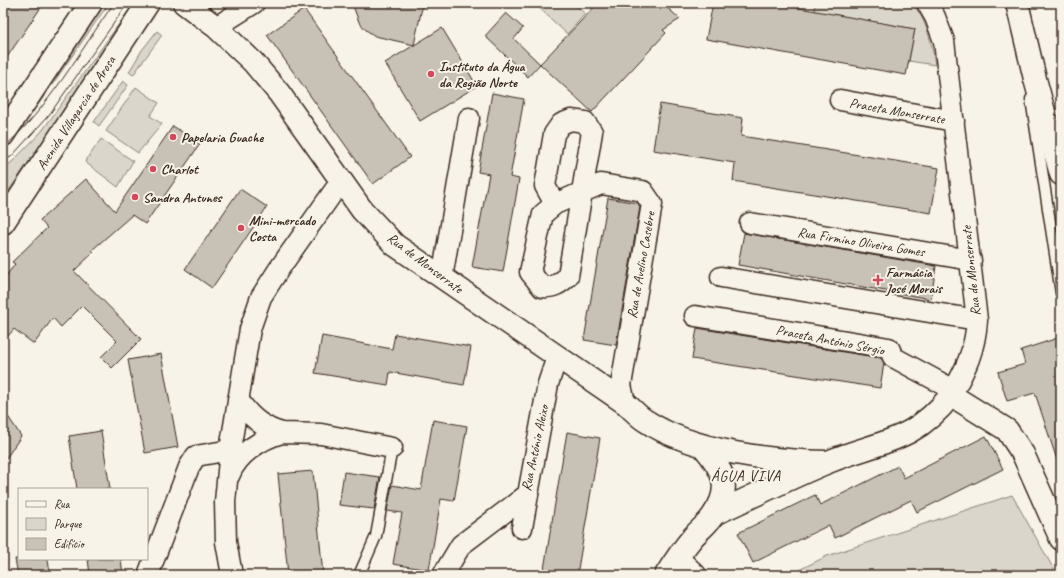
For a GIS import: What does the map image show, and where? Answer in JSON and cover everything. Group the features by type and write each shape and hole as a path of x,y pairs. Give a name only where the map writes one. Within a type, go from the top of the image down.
{"main road":[{"path":"3,135 91,3"},
{"name":"Avenida Villagarcia de Arosa","path":"3,223 148,3"},
{"name":"Rua de Monserrate","path":"184,3 216,27 258,67 279,93 362,210 395,245 626,403 646,421 678,437 703,446 786,461 828,462"},
{"path":"1017,3 1035,79 1061,174"},
{"path":"953,393 1007,430 1023,454 1061,539"},
{"name":"Rua de Monserrate","path":"714,514 828,462 898,438 920,427 938,412 953,393"},
{"name":"Rua de Monserrate","path":"672,567 714,514 724,494 724,481 721,469 703,446"},
{"path":"672,567 695,575"}],"street":[{"path":"216,27 254,3"},
{"name":"Rua de Monserrate","path":"927,3 935,17 944,41 977,320 973,348 969,361 953,393"},
{"name":"Praceta Monserrate","path":"840,100 954,121"},
{"path":"442,278 469,118"},
{"name":"Rua de Avelino Casebre","path":"555,204 545,186 554,134 561,124 571,120 585,122 592,132 582,191 568,276 559,284 549,288 542,287 530,272 543,214 555,204 582,191 601,184 643,191 652,204 621,385 626,403"},
{"path":"232,575 226,542 224,502 230,450 250,329 261,297 283,263 342,181"},
{"name":"Rua Firmino Oliveira Gomes","path":"750,223 971,260"},
{"path":"721,277 977,320"},
{"name":"Praceta António Sérgio","path":"695,316 889,348 893,357 953,393"},
{"name":"Rua António Aleixo","path":"443,575 462,545 527,495 548,384 557,357"},
{"path":"238,398 246,411 258,422 272,431 282,433 321,434 392,448"},
{"path":"226,485 232,469 244,454 264,440 282,433"},
{"path":"148,575 189,468 196,456 230,450"},
{"path":"522,528 527,495"}],"lane":[{"path":"1017,3 1061,293"},
{"path":"359,575 376,536 392,448"}],"green space":[{"path":"105,3 109,3 38,105 36,104"},
{"path":"534,3 574,3 585,14 567,34"},
{"path":"815,3 912,3 922,17 925,25 935,65 909,61 915,29 814,11"},
{"path":"129,10 132,12 3,199 3,169 13,161 42,131"},
{"path":"157,31 162,35 133,75 129,72 142,50"},
{"path":"123,81 128,85 99,126 94,122"},
{"path":"136,87 159,103 150,116 162,124 138,153 106,131"},
{"path":"101,139 133,161 118,187 85,162"},
{"path":"1012,495 1057,575 789,575 827,556"}],"building":[{"path":"3,3 44,3 3,63"},
{"path":"352,3 423,3 414,45 375,36 366,30 359,22"},
{"path":"598,3 662,3 680,19 663,30 666,33 592,112 540,64"},
{"path":"713,3 772,3 915,29 906,75 706,39"},
{"path":"304,9 410,157 373,184 267,35"},
{"path":"506,13 523,28 514,39 540,64 528,77 485,36"},
{"name":"Instituto da Água da Região Norte","path":"442,28 477,86 420,121 385,63"},
{"path":"492,93 524,99 510,177 519,179 503,272 472,267 489,174 478,172"},
{"path":"660,104 743,118 741,136 939,168 931,213 733,181 735,163 653,150"},
{"path":"173,126 200,144 145,224 132,215 92,250 94,252 74,271 141,339 112,368 101,357 117,341 82,306 61,327 53,318 34,344 14,329 3,342 3,280 15,264 12,262 47,228 40,220 86,179 115,211"},
{"path":"240,189 267,207 212,288 185,269"},
{"path":"608,198 638,203 640,207 616,345 584,340"},
{"path":"744,233 936,266 931,299 738,265"},
{"path":"697,328 881,358 884,363 880,388 692,359"},
{"path":"395,334 471,347 464,385 390,372 388,385 315,373 322,336 392,349"},
{"path":"1061,337 1061,462 1058,463 1035,393 1007,401 998,372 1025,364 1021,350"},
{"path":"161,354 178,447 145,453 128,360"},
{"path":"3,409 21,436 3,463"},
{"path":"433,420 467,426 454,501 441,499 429,570 393,564 402,513 387,511 392,485 421,490"},
{"path":"101,431 110,488 77,488 69,436"},
{"path":"567,432 600,438 577,575 543,575"},
{"path":"986,436 1003,469 917,512 911,500 835,538 829,525 753,563 738,533 815,495 820,505 898,466 904,478"},
{"path":"313,471 323,575 288,575 278,474"},
{"path":"344,472 380,477 374,509 339,505"},
{"path":"15,559 48,560 50,575 18,575"},
{"path":"88,560 121,560 123,575 90,575"}],"tram line":[{"path":"3,148 35,116 49,98 114,3"},
{"path":"3,162 12,156 49,115 128,3"}],"place":[{"name":"Instituto da Água da Região Norte","path":"431,74"},
{"name":"Papelaria Guache","path":"173,137"},
{"name":"Charlot","path":"153,169"},
{"name":"Sandra Antunes","path":"135,197"},
{"name":"Mini-mercado Costa","path":"241,228"},
{"name":"Farmácia José Morais","path":"878,280"}],"district":[{"name":"ÁGUA VIVA","path":"746,476"}]}
